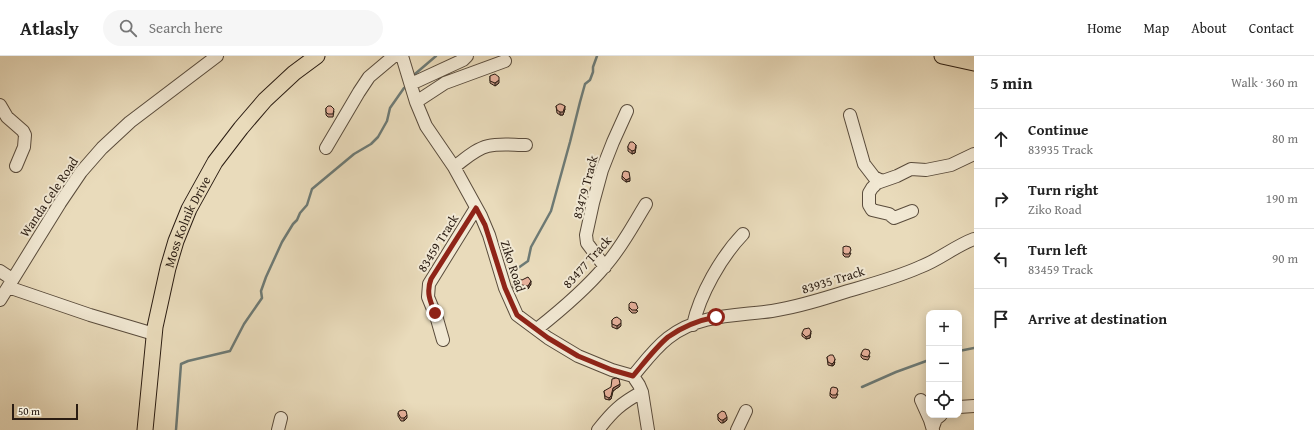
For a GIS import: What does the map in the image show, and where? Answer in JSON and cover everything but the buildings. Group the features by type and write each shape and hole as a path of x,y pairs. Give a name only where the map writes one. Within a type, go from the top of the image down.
{"main road":[{"name":"Moss Kolnik Drive","path":"145,430 154,334 168,268 176,241 190,209 215,162 241,128 265,100 294,73 317,56"},
{"path":"942,56 974,64"}],"street":[{"name":"Wanda Cele Road","path":"0,300 60,203 81,172 102,148 130,122 217,56"},
{"path":"326,148 369,77 394,56"},
{"name":"Ziko Road","path":"402,56 416,102 426,126 454,167 485,225 505,288 517,315 548,338 578,356 612,370 633,376"},
{"path":"411,84 463,60 467,56"},
{"path":"416,102 445,83 505,61"},
{"path":"2,103 7,117 23,131 25,135 24,147 16,166"},
{"name":"83479 Track","path":"605,267 586,243 586,235 602,170 627,111"},
{"path":"850,115 864,164 874,177 882,181"},
{"path":"454,167 487,146 526,145"},
{"path":"912,211 894,218 889,214 872,210 869,205 869,193 877,183 911,170 926,170 951,165 974,154"},
{"name":"83477 Track","path":"537,329 565,306 605,267 618,250 646,204"},
{"name":"83459 Track","path":"443,340 437,319 428,297 429,284 476,208"},
{"path":"693,324 697,310 718,266 735,242 743,234"},
{"name":"83935 Track","path":"633,376 668,338 693,324 716,317 794,307 849,291 921,267 974,239"},
{"path":"0,271 10,283 90,315 154,334"},
{"path":"633,376 640,385 642,392 648,430"},
{"path":"598,430 607,418 622,403 642,392"},
{"path":"922,400 933,429"},
{"path":"962,407 974,406"},
{"path":"736,430 746,411"},
{"path":"278,430 281,418"},
{"path":"933,429 937,418"}],"waterway":[{"path":"415,74 436,56"},
{"path":"511,273 528,261 531,247 551,211 585,84 590,80 597,56"},
{"path":"176,430 181,364 230,351 244,324 262,298 261,291 282,242 300,213 307,205 312,189 354,154 371,144 378,137 387,121 390,108 404,88"},
{"path":"962,350 974,348"},
{"path":"862,387 926,361"}],"route":[{"path":"435,313 428,297 429,284 476,208 489,235 505,288 517,315 548,338 578,356 612,370 633,376 668,338 685,328 716,317"}]}
